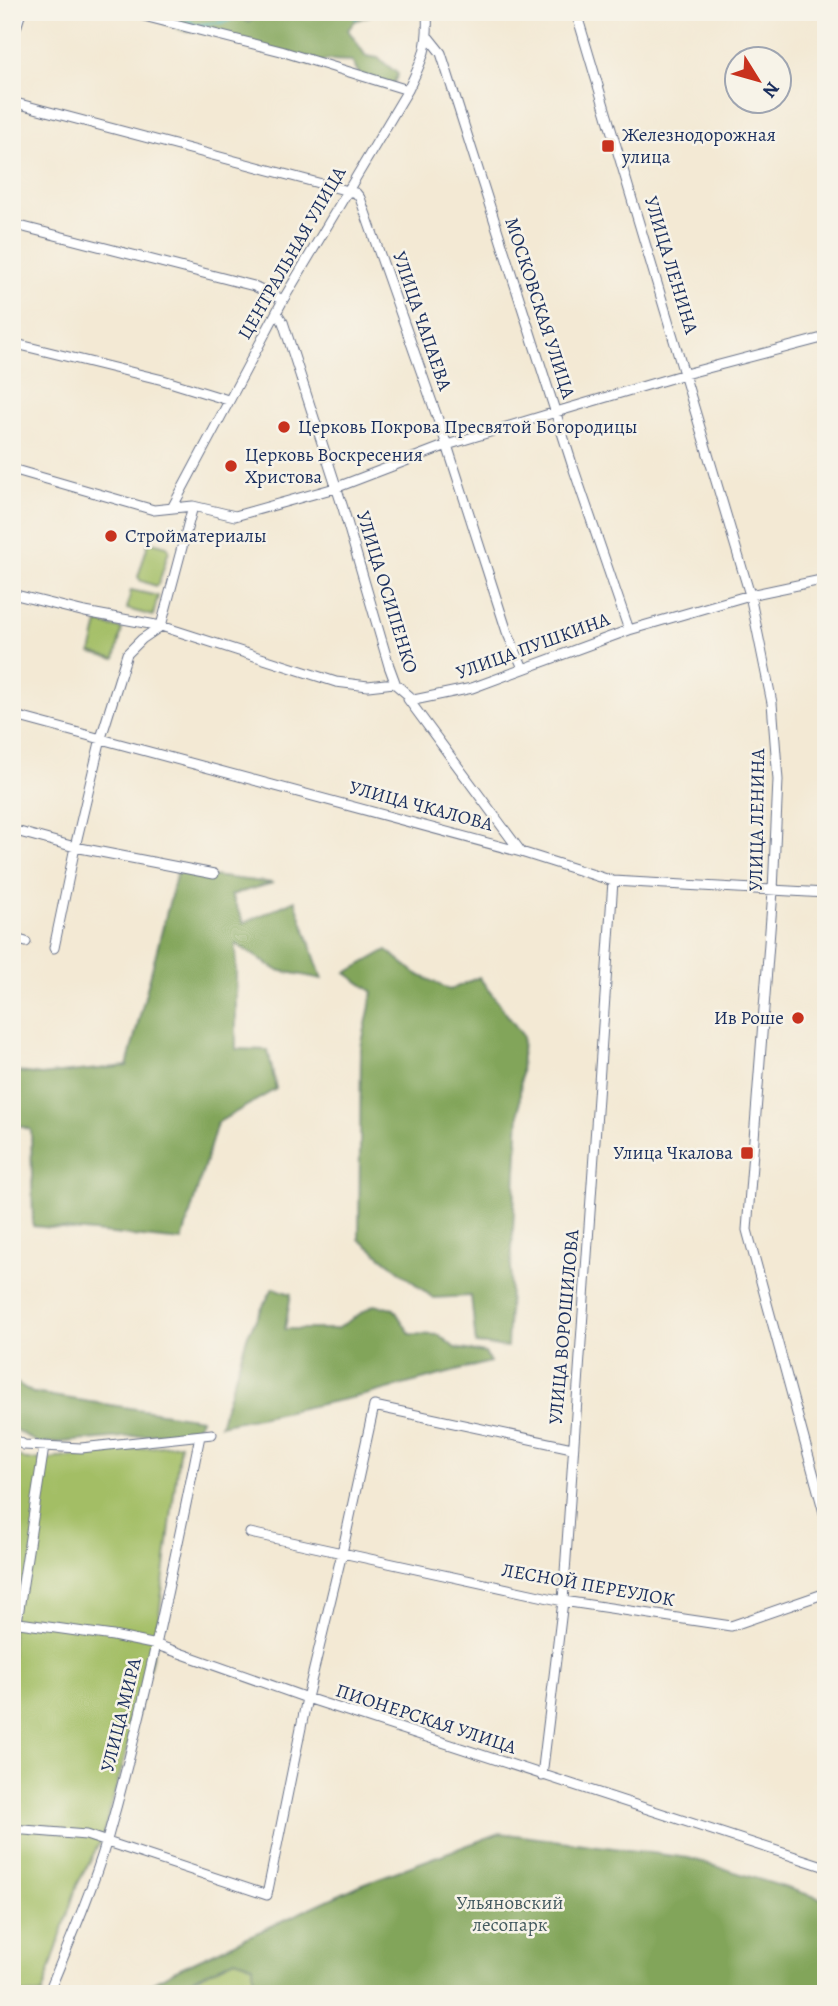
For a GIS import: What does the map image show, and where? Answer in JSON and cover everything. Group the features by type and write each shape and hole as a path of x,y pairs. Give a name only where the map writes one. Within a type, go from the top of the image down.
{"street":[{"path":"12,41 21,12"},
{"path":"128,12 281,51 408,90"},
{"name":"ЦЕНТРАЛЬНАЯ УЛИЦА","path":"172,508 283,300 408,90 429,38 427,12"},
{"name":"УЛИЦА ЛЕНИНА","path":"576,12 750,595 772,703 778,757 773,891 747,1230 826,1520"},
{"name":"МОСКОВСКАЯ УЛИЦА","path":"429,38 441,52 629,630"},
{"path":"12,102 349,190"},
{"name":"УЛИЦА ЧАПАЕВА","path":"349,190 360,198 447,446 507,632 523,668"},
{"path":"12,224 254,286 283,300"},
{"name":"УЛИЦА ОСИПЕНКО","path":"277,313 283,322 346,518 394,683 417,710 521,852"},
{"path":"12,469 154,510 193,506 235,516 335,488 447,446 556,412 826,337"},
{"path":"12,343 163,380 228,401"},
{"path":"54,948 102,738 127,654 161,626 193,506"},
{"name":"УЛИЦА ПУШКИНА","path":"394,683 414,700 472,688 629,630 750,595 826,579"},
{"path":"12,594 85,612 161,626 336,682 368,686 394,683"},
{"name":"УЛИЦА ЧКАЛОВА","path":"12,715 521,852 613,881 826,893"},
{"path":"12,830 75,847 215,874"},
{"name":"УЛИЦА ВОРОШИЛОВА","path":"542,1776 563,1601 613,881"},
{"path":"12,938 26,942"},
{"path":"12,1829 86,1835 267,1895 307,1698 374,1406 572,1448"},
{"path":"12,1438 24,1445 81,1448 212,1434"},
{"name":"УЛИЦА МИРА","path":"48,1994 106,1842 157,1645 200,1436"},
{"path":"14,1622 44,1447"},
{"name":"ЛЕСНОЙ ПЕРЕУЛОК","path":"250,1533 563,1601 731,1626 826,1593"},
{"name":"ПИОНЕРСКАЯ УЛИЦА","path":"14,1622 157,1645 542,1776 826,1867"}],"green space":[{"path":"138,12 205,12 214,17 232,14 249,22 255,17 250,12 378,12 355,21 348,30 366,56 378,58 398,74 391,89 362,79 352,61 328,60 313,65 248,47 220,32 184,31"},
{"path":"152,542 167,546 169,550 156,586 141,581 138,577 148,544"},
{"path":"131,590 158,596 153,616 127,609"},
{"path":"98,623 122,629 115,659 91,653"},
{"path":"177,872 273,883 231,895 244,923 295,900 322,979 277,970 236,944 236,1049 268,1050 276,1089 217,1123 182,1241 33,1226 31,1130 12,1123 12,1071 41,1075 127,1066"},
{"path":"387,950 415,973 450,990 479,977 523,1036 507,1347 476,1344 471,1296 433,1298 359,1239 361,1047 373,992 346,973"},
{"path":"273,1288 291,1294 285,1329 336,1329 374,1305 394,1309 410,1334 439,1335 455,1348 485,1353 490,1362 365,1395 220,1425 248,1334"},
{"path":"12,1380 33,1393 201,1419 195,1431 40,1444 12,1428"},
{"path":"180,1444 156,1641 102,1838 77,1885 42,1994 12,1994 12,1453 26,1460 49,1459"},
{"name":"Ульяновский лесопарк","path":"500,1833 689,1858 826,1900 826,1994 254,1994 253,1965 235,1959 162,1994 133,1994 174,1971 360,1885"},
{"path":"235,1959 253,1965 254,1994 162,1994"}],"waterway":[{"path":"178,12 195,25 225,22 246,12"},
{"path":"350,12 356,18 363,12"}],"place":[{"name":"Железнодорожная улица","path":"608,146"},
{"name":"Церковь Покрова Пресвятой Богородицы","path":"284,427"},
{"name":"Церковь Воскресения Христова","path":"231,466"},
{"name":"Стройматериалы","path":"111,536"},
{"name":"Ив Роше","path":"798,1018"},
{"name":"Улица Чкалова","path":"747,1153"}]}
